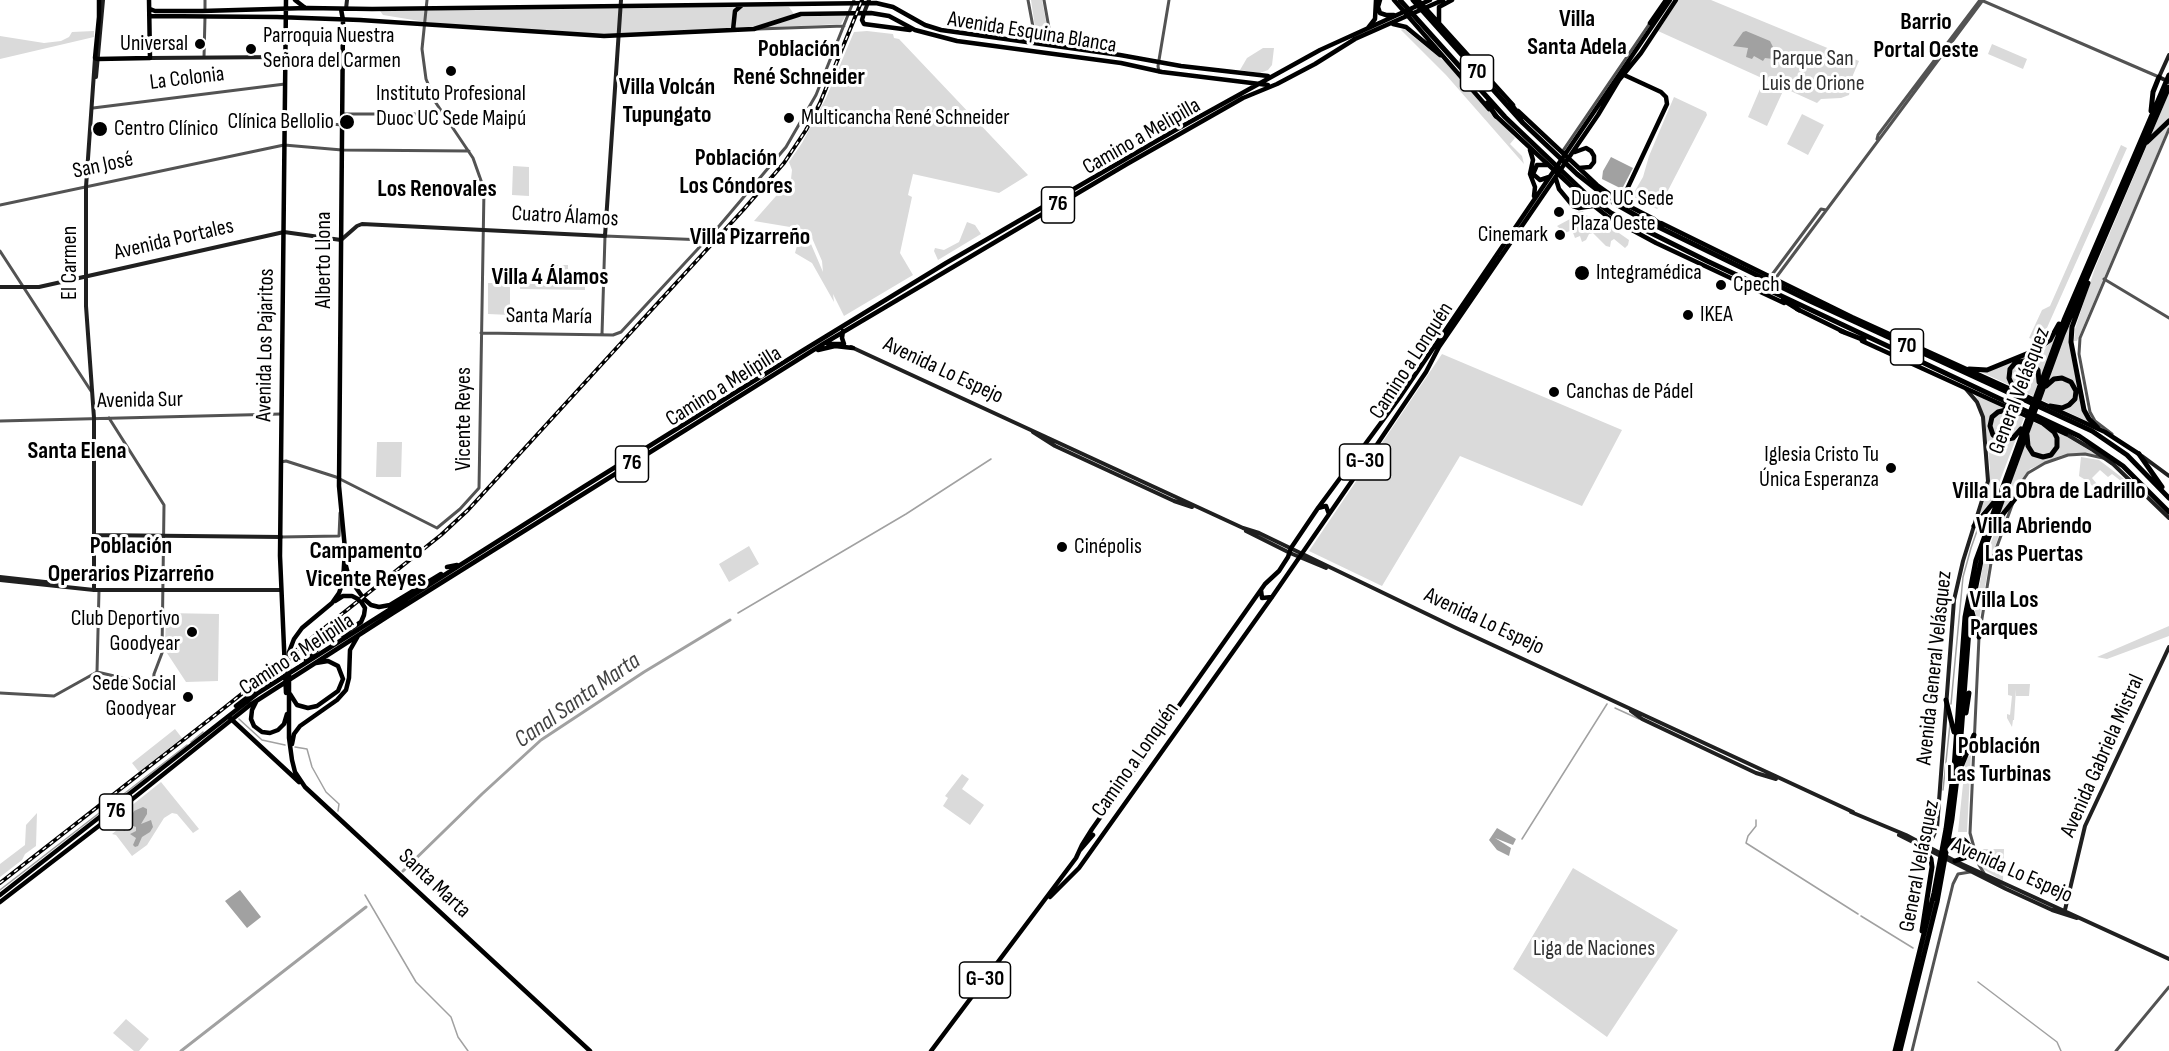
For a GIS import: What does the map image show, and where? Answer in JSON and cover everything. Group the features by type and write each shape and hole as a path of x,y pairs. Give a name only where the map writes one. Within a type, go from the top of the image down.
{"highway":[{"name":"70","path":"1400,0 1474,85 1527,139 1587,195 1611,213 1893,350 2061,427 2106,452 2169,512"},
{"name":"70","path":"1413,0 1528,129 1607,198 1636,216 1810,301 2092,431 2127,455 2168,497"},
{"name":"General Velásquez","path":"1945,851 1967,597 1978,552 2028,420 2168,85 2169,75"},
{"path":"2148,124 2153,92 2159,77"},
{"path":"1474,85 1496,116"},
{"name":"General Velásquez","path":"2039,393 2071,302 2148,124 2168,85"},
{"path":"1512,104 1528,129"},
{"path":"2141,151 2154,134 2169,122"},
{"path":"1653,219 1692,243"},
{"path":"2093,265 2083,301 2072,327 2071,339 2083,408 2097,428"},
{"path":"1761,286 1799,310"},
{"path":"1810,301 1852,317"},
{"path":"1969,369 1980,371 1991,369 2041,347 2053,335 2071,302"},
{"path":"1841,331 1893,350"},
{"path":"2021,393 2012,385 2009,375 2012,366 2020,361 2028,361 2036,366 2039,375 2039,393"},
{"path":"2039,393 2056,378 2066,379 2074,385 2076,394 2070,405 2062,408 2050,406"},
{"path":"2019,412 2004,410 1996,413 1990,422 1993,434 1999,439 2010,439 2028,420"},
{"name":"General Velásquez","path":"1895,1051 1943,860 1956,789 1971,604 1977,572 2027,430 2028,420"},
{"path":"2027,430 2027,443 2031,452 2039,457 2048,456 2055,450 2058,440 2054,432 2044,424"},
{"path":"2066,434 2106,452"},
{"path":"2139,454 2150,467 2168,497"},
{"path":"1974,526 1999,493"},
{"path":"1989,533 2014,499"},
{"path":"1971,604 1979,637"},
{"path":"1961,735 1969,693"},
{"path":"1946,700 1956,742"},
{"path":"1956,789 1961,765 1974,735"},
{"path":"1945,851 1950,842 1957,839 1964,840 1970,850 1967,857 1955,861"},
{"path":"1917,965 1932,867 1931,859 1924,849"},
{"name":"General Velásquez","path":"1902,1051 1905,1030 1937,902 1943,860"}],"main road":[{"name":"El Carmen","path":"94,418 86,276 86,187 101,15 99,0"},
{"path":"101,15 104,0"},
{"path":"149,0 150,58"},
{"name":"Avenida Los Pajaritos","path":"286,0 288,18 285,57 281,590 287,689"},
{"path":"295,0 307,8"},
{"name":"Alberto Llona","path":"345,569 339,478 343,20 347,0"},
{"path":"1378,0 1380,13 1401,15"},
{"path":"1366,30 1375,19 1378,0"},
{"path":"1394,0 1496,116 1593,206 1648,239 2066,434 2108,460 2169,518"},
{"path":"1418,0 1512,104 1552,144 1568,154 1576,167 1622,202 1852,317 2117,438 2169,476"},
{"name":"Camino a Melipilla","path":"0,895 9,891 50,860 258,693 363,631 453,568 844,332 869,314 948,266 1256,84 1320,50 1427,2 1443,0"},
{"path":"1439,24 1439,7 1452,0"},
{"path":"1650,23 1665,0"},
{"name":"Camino a Lonquén","path":"931,1051 1074,861 1261,589 1279,571 1290,550 1344,470 1361,451 1532,203 1554,175 1670,0"},
{"name":"Camino a Lonquén","path":"1622,74 1677,0"},
{"path":"869,2 862,20 864,24 915,30"},
{"name":"Avenida Esquina Blanca","path":"205,14 307,8 869,2 890,6 935,28 1120,54 1158,68 1257,76 1273,75"},
{"path":"605,236 621,3"},
{"path":"734,30 736,10 742,4"},
{"path":"150,9 205,14"},
{"name":"Avenida Esquina Blanca","path":"205,14 618,36 754,29 797,15 864,13 879,14 895,19 915,30 957,41 1158,68 1238,82 1274,85"},
{"path":"150,16 205,14"},
{"name":"Camino a Melipilla","path":"1030,217 1236,102 1315,64 1355,39 1401,15"},
{"path":"892,27 895,19"},
{"path":"734,20 743,30"},
{"path":"1387,24 1406,27 1448,62"},
{"path":"1036,43 1039,52"},
{"path":"1045,53 1050,51 1052,45"},
{"path":"2168,85 2159,77 2169,55"},
{"path":"97,58 285,57"},
{"path":"1622,74 1661,92 1666,97 1667,104 1622,202"},
{"path":"1238,82 1241,87 1239,94"},
{"path":"1548,138 1552,144"},
{"path":"1529,148 1533,158 1530,176 1536,189 1532,203"},
{"path":"1568,154 1584,148 1590,150 1594,155 1594,161 1590,167 1585,169 1576,167"},
{"path":"1549,166 1537,165 1533,169 1533,175 1541,180 1554,175 1560,191 1574,206 1582,208 1593,206"},
{"name":"Camino a Lonquén","path":"1039,908 1073,876 1272,597 1545,192 1554,175"},
{"path":"1545,192 1560,191"},
{"path":"1582,208 1584,198"},
{"path":"1514,242 1524,223"},
{"name":"Cuatro Álamos","path":"341,240 362,224 605,236"},
{"path":"284,232 341,240"},
{"name":"Avenida Portales","path":"0,287 31,287 284,232"},
{"path":"1493,249 1501,248"},
{"path":"27,292 31,287"},
{"name":"Camino a Melipilla","path":"50,860 212,728 382,614 698,419 849,322 869,314"},
{"path":"849,322 844,332 849,346"},
{"path":"1433,347 1445,325"},
{"path":"802,351 823,344 849,346"},
{"path":"812,351 849,346"},
{"name":"Avenida Lo Espejo","path":"849,346 1028,428 1180,504 1200,508 1243,528 1260,533 1300,555 1917,841 1955,861 1979,869 1990,879"},
{"path":"85,381 89,382 91,379"},
{"name":"Avenida General Velásquez","path":"1917,841 1931,840 1937,831 1954,600 1963,561 1988,486 1987,448 1981,410 1975,398 1963,387"},
{"path":"94,418 96,588"},
{"path":"1318,508 1326,506 1329,515"},
{"path":"94,535 281,537"},
{"path":"345,569 351,582 369,604 381,607 447,574 453,568"},
{"path":"332,603 341,589 345,569"},
{"path":"0,579 96,588 281,590"},
{"path":"1261,589 1262,598 1272,597"},
{"path":"304,666 322,661 333,662 342,672 343,680 336,693 319,705 309,708 295,704 287,689 288,660 292,643 305,625 332,603 343,596 357,597 363,605 365,614 362,620 307,659"},
{"path":"362,620 382,614"},
{"path":"291,755 293,737 298,728 337,700 346,690 350,650 363,631"},
{"path":"304,666 307,659 324,643"},
{"name":"Avenida Gabriela Mistral","path":"2064,912 2085,826 2169,647"},
{"path":"212,728 230,710 269,681 279,670 283,650"},
{"name":"Santa Marta","path":"287,689 289,723"},
{"name":"Santa Marta","path":"287,689 291,755 296,772 305,787 590,1051"},
{"path":"261,697 254,705 251,716 253,724 260,731 270,733 278,730 284,724 287,711"},
{"path":"230,717 305,787"},
{"path":"1093,832 1101,838"},
{"name":"Avenida Lo Espejo","path":"1895,832 1963,869 2086,920 2169,959"},
{"path":"1963,869 1974,872 1979,869"},
{"name":"Camino a Melipilla","path":"0,902 9,891"}],"street":[{"path":"204,57 205,0"},
{"name":"Vicente Reyes","path":"281,462 286,461 339,478 437,528 460,509 480,486 483,185 469,151 430,90 423,67 423,25 427,0"},
{"path":"1028,0 1036,43"},
{"path":"1044,0 1052,45"},
{"path":"1158,68 1169,0"},
{"path":"1973,0 1981,1 2159,77"},
{"path":"1773,278 1821,209 1826,210 1981,1"},
{"path":"705,240 773,164 796,131 816,95 853,2"},
{"name":"Camino a Lonquén","path":"1568,154 1650,23"},
{"name":"Avenida Esquina Blanca","path":"754,29 844,26"},
{"name":"La Colonia","path":"93,108 285,84"},
{"path":"342,114 425,114 441,110"},
{"path":"285,115 289,120 342,125"},
{"path":"2117,438 2097,423 2090,414 2079,351 2081,335 2169,129"},
{"name":"San José","path":"0,205 284,145 342,150 469,151"},
{"path":"602,334 605,236"},
{"name":"Cuatro Álamos","path":"605,236 705,240"},
{"name":"Santa María","path":"481,333 617,334 705,240"},
{"path":"0,250 92,393"},
{"path":"2104,279 2169,318"},
{"name":"Avenida Sur","path":"0,421 282,414"},
{"path":"0,693 51,694 54,696 97,672 153,685 154,674 162,653 163,504 109,418"},
{"path":"1979,869 1970,833 1979,637 1990,567 2014,499 2025,476 2045,463 2066,456 2092,455 2108,460"},
{"name":"Alberto Llona","path":"281,537 339,536 340,511"},
{"path":"96,588 99,599 97,672"},
{"path":"1912,1051 1953,884 1958,874 1970,872"},
{"path":"2116,1051 2169,987"}],"green space":[{"path":"1031,0 1042,0 1050,43 1037,41"},
{"name":"Parque San Luis de Orione","path":"1679,0 1711,0 1859,61 1853,75 1849,95 1841,98 1821,99 1817,103 1658,31"},
{"path":"693,6 789,7 796,17 846,15 841,24 604,35 438,24 383,15 380,11"},
{"path":"1404,29 1445,62 1515,138 1510,144 1522,156 1524,164 1446,75 1401,30"},
{"path":"94,31 94,37 0,59 0,36 44,43 61,41 69,37 72,32"},
{"path":"854,32 893,34 894,38 899,39 1028,175 999,193 913,174 908,195 912,197 900,253 913,275 844,316 833,294 834,302 812,263 795,253 798,242 797,233 808,237 823,272 822,261 812,238 802,229 754,221 791,179 792,170 789,162 826,98"},
{"path":"1992,44 2027,59 2023,69 1988,54"},
{"path":"1263,48 1274,48 1272,65 1268,70 1260,73 1240,70 1247,58"},
{"path":"1763,82 1783,91 1767,126 1748,117"},
{"path":"2169,93 2169,126 2077,341 2074,341 2075,329 2095,268"},
{"path":"1674,97 1706,112 1707,115 1657,209 1632,196 1643,177 1649,156"},
{"path":"1802,114 1824,125 1808,155 1787,144"},
{"path":"2121,145 2127,148 2046,330 2035,340 2029,338 2042,310 2050,306"},
{"path":"513,166 529,167 529,196 512,195"},
{"path":"1583,211 1585,215 1599,219 1629,240 1628,245 1625,248 1614,239 1610,247 1606,246 1593,233 1582,242 1580,236 1575,238 1572,230 1565,233 1557,226 1570,219 1575,212"},
{"path":"967,222 975,225 981,234 938,260 935,248 944,250 959,242"},
{"path":"554,265 568,265 568,282 585,282 585,290 520,289 520,281 554,281"},
{"path":"488,283 510,283 510,315 488,314"},
{"path":"2063,322 2071,326 2089,422 1981,372 2047,346"},
{"path":"1442,354 1622,430 1582,506 1460,456 1382,586 1309,551"},
{"path":"1974,394 2024,418 1992,501 1979,515 1988,491 1990,469 1985,419"},
{"path":"2033,422 2060,433 2097,455 2080,453 2062,455 2030,469 2019,483 2012,499 1998,516"},
{"path":"377,442 402,442 401,477 376,477"},
{"path":"2081,457 2099,460 2124,479 2121,481 2112,474 2108,477 2100,470 2092,478 2097,484 2093,487 2079,476"},
{"path":"2007,512 1989,564 1978,626 1975,611 1983,565 1998,523"},
{"path":"749,546 759,564 729,582 719,564"},
{"name":"Club Deportivo Goodyear","path":"166,613 219,614 218,681 186,682 165,650"},
{"path":"2169,626 2169,636 2107,659 2097,657"},
{"path":"2008,684 2030,684 2029,696 2016,696 2016,689 2012,727 2007,718 2007,714 2010,715 2012,696 2008,695"},
{"path":"175,729 182,738 139,772 132,763"},
{"path":"1971,755 1967,832 1958,832 1965,765 1967,757"},
{"path":"962,774 969,779 962,789 984,805 970,825 943,806 948,798 945,796"},
{"path":"161,782 199,829 193,833 177,814 172,813 164,818 147,845 132,856 116,835 112,834 127,822 121,814"},
{"path":"37,813 36,846 0,877 0,864 25,845 26,825"},
{"path":"1976,849 2004,849 2003,881 1983,869"},
{"name":"Liga de Naciones","path":"1573,868 1678,930 1607,1037 1513,969"},
{"path":"126,1019 149,1039 139,1051 134,1051 113,1033"}],"shaded area":[{"path":"1746,31 1770,41 1773,47 1773,59 1765,58 1763,61 1754,56 1752,59 1746,57 1748,48 1733,46"},
{"path":"1611,157 1633,168 1622,189 1602,179 1603,171"},
{"path":"143,807 147,809 147,814 141,824 151,820 153,827 135,847 133,845 136,838 130,834 136,831 136,827 133,826 124,831 122,828 134,811"},
{"path":"1497,828 1516,839 1513,845 1495,838 1511,848 1509,856 1497,850 1489,840"},
{"path":"240,890 261,917 247,928 225,901"}],"waterway":[{"path":"738,613 906,514 991,459"},
{"path":"1951,704 1963,577 1978,528"},
{"name":"Canal Santa Marta","path":"403,871 541,740 644,672 730,620"},
{"path":"1522,839 1607,704"},
{"path":"1615,708 1639,719"},
{"path":"239,719 262,740 285,745"},
{"path":"1943,790 1950,724"},
{"path":"191,742 203,732"},
{"path":"0,890 187,745"},
{"path":"295,747 307,749 312,767 326,792 339,804 338,811"},
{"path":"1756,820 1756,826 1748,836 1746,843 1858,914"},
{"path":"365,895 416,982 451,1017 458,1037 468,1051"},
{"name":"Canal Santa Marta","path":"181,1051 366,907"},
{"path":"1861,916 1913,948"},
{"path":"1978,982 2057,1042 2061,1051"}],"railway":[{"path":"0,883 219,712 441,535 468,510 784,163 806,130 820,103 862,0"}],"place":[{"name":"Universal","path":"200,44"},
{"name":"Parroquia Nuestra Señora del Carmen","path":"251,49"},
{"name":"Instituto Profesional Duoc UC Sede Maipú","path":"451,71"},
{"name":"Multicancha René Schneider","path":"789,118"},
{"name":"Clínica Bellolio","path":"347,122"},
{"name":"Centro Clínico","path":"100,129"},
{"name":"Duoc UC Sede Plaza Oeste","path":"1559,212"},
{"name":"Cinemark","path":"1560,235"},
{"name":"Integramédica","path":"1582,273"},
{"name":"Cpech","path":"1721,285"},
{"name":"IKEA","path":"1688,315"},
{"name":"Canchas de Pádel","path":"1554,392"},
{"name":"Iglesia Cristo Tu Única Esperanza","path":"1891,468"},
{"name":"Cinépolis","path":"1062,547"},
{"name":"Club Deportivo Goodyear","path":"192,632"},
{"name":"Sede Social Goodyear","path":"188,697"}],"district":[{"name":"Villa Santa Adela","path":"1577,34"},
{"name":"Barrio Portal Oeste","path":"1926,37"},
{"name":"Población René Schneider","path":"799,64"},
{"name":"Villa Volcán Tupungato","path":"667,102"},
{"name":"Población Los Cóndores","path":"736,173"},
{"name":"Los Renovales","path":"437,190"},
{"name":"Villa Pizarreño","path":"750,238"},
{"name":"Villa 4 Álamos","path":"550,278"},
{"name":"Santa Elena","path":"77,452"},
{"name":"Villa La Obra de Ladrillo","path":"2049,492"},
{"name":"Villa Abriendo Las Puertas","path":"2034,541"},
{"name":"Población Operarios Pizarreño","path":"131,561"},
{"name":"Campamento Vicente Reyes","path":"366,566"},
{"name":"Villa Los Parques","path":"2004,615"},
{"name":"Población Las Turbinas","path":"1999,761"}]}
